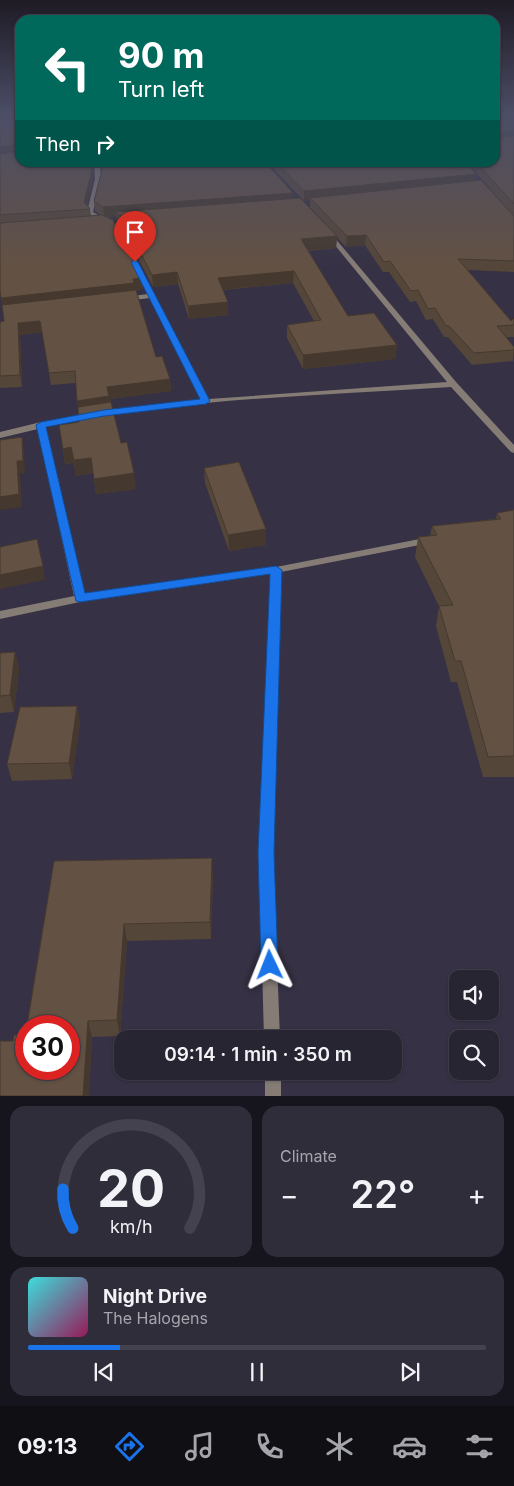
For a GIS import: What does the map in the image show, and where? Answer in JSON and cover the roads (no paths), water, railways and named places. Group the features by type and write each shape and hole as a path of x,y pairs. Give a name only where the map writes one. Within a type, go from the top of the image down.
{"street":[{"path":"97,167 98,179 90,212 95,218 107,221 117,228 206,401"},
{"path":"88,222 117,220"},
{"path":"322,226 453,384 514,450"},
{"path":"114,300 152,296"},
{"path":"0,435 104,413 206,401 453,384"},
{"path":"41,425 80,598"},
{"path":"0,615 80,598 276,570 438,539"},
{"path":"272,1030 266,853 276,570"},
{"path":"273,1080 274,1096"}]}
